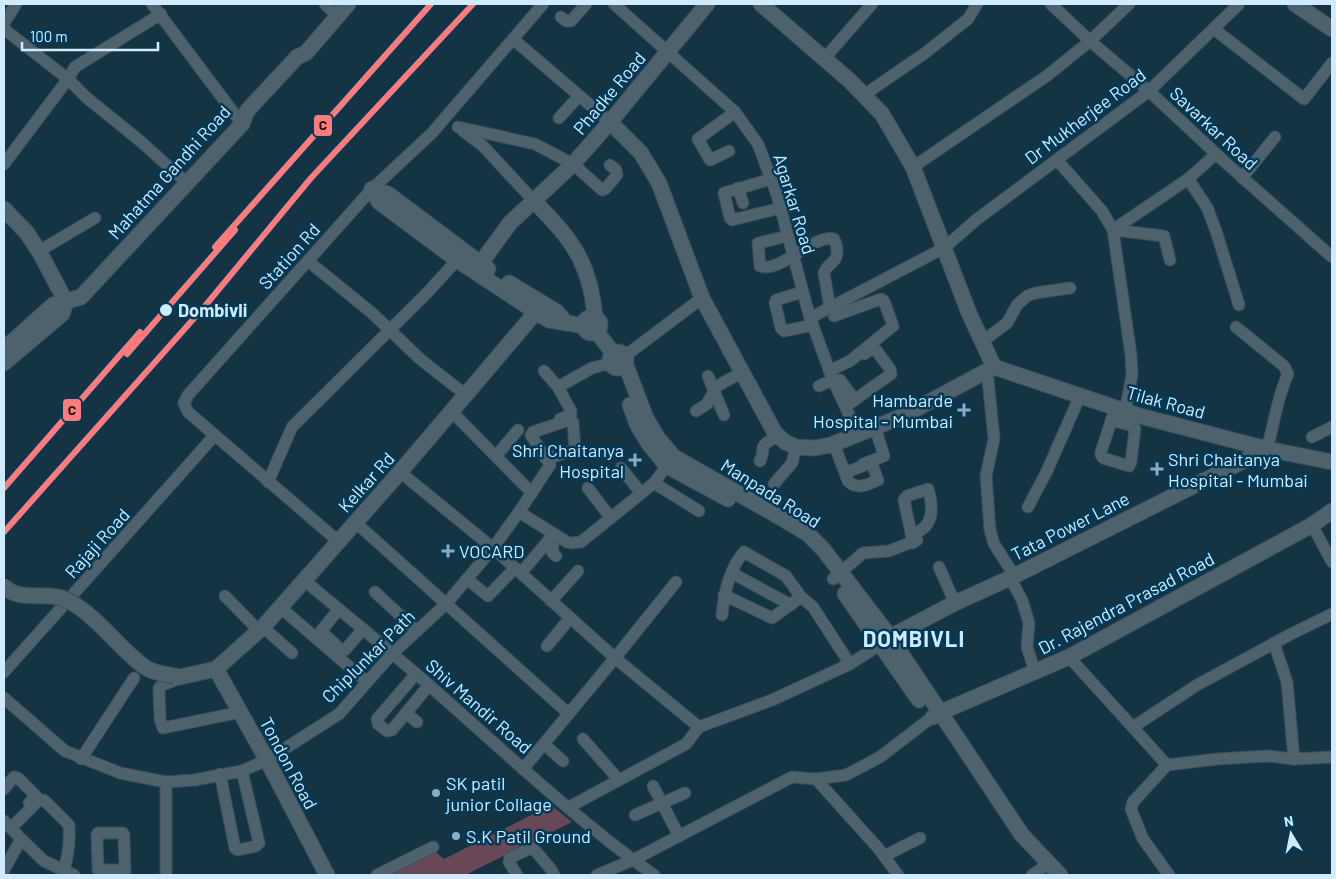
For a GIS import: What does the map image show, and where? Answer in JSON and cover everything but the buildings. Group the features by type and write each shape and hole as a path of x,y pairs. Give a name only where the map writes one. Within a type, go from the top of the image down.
{"street":[{"path":"4,6 10,4"},
{"path":"4,23 16,4"},
{"path":"152,4 242,124"},
{"path":"325,4 336,16"},
{"name":"Mahatma Gandhi Road","path":"4,349 53,306 81,297 242,124 247,111 297,57 306,53 348,4"},
{"name":"Station Rd","path":"215,436 188,412 184,403 188,395 372,189 432,133 543,4"},
{"path":"561,17 566,21 571,21 586,4"},
{"name":"Agarkar Road","path":"614,4 734,112 758,144 771,178 772,206 788,236 811,321 834,376 850,403 858,434"},
{"name":"Phadke Road","path":"480,264 510,223 573,164 610,122 707,4"},
{"path":"761,4 864,94 882,114 913,167 969,313 983,341 991,368 994,439 986,476 990,530 994,544 1022,600 1029,623 1027,647 1035,672"},
{"path":"824,59 872,4"},
{"path":"864,94 925,53 968,19 977,4"},
{"name":"Savarkar Road","path":"1051,4 1149,91 1242,178 1332,257"},
{"path":"913,167 1048,75 1129,4"},
{"name":"Dr Mukherjee Road","path":"845,306 944,248 976,220 1149,91 1240,4"},
{"path":"1296,4 1332,28"},
{"path":"4,164 75,67 161,14"},
{"path":"4,29 68,79 87,98 139,140 187,183"},
{"path":"1214,29 1304,99 1332,63"},
{"path":"513,39 610,122 641,153 659,183 702,298 777,436 796,447 814,448 836,443 903,416 991,368"},
{"path":"559,118 579,96"},
{"path":"729,151 710,160 698,138 734,112"},
{"path":"372,189 378,202 457,260 536,312 549,320 592,325 593,294 585,270 572,245 482,145 445,118"},
{"path":"458,127 535,144 573,164 604,190 617,173 610,165"},
{"path":"1242,178 1275,137"},
{"path":"1113,230 1188,179 1216,154"},
{"path":"1057,160 1102,211 1113,230 1132,375 1101,452 1102,457 1129,466 1136,446 1140,416"},
{"path":"771,178 723,194 730,220 772,206"},
{"path":"1188,179 1207,207 1239,305"},
{"path":"738,188 744,203"},
{"path":"372,189 388,194 480,264 557,312 566,323"},
{"path":"4,209 27,233 39,251 66,302 62,314 4,363"},
{"path":"39,251 95,218"},
{"path":"1113,230 1164,236 1170,260"},
{"path":"788,236 758,243 760,266 765,268 793,256 822,239 829,238 836,241 837,257 826,268 824,273 832,312"},
{"path":"268,482 292,427 457,260"},
{"path":"308,261 372,313 420,359 466,394"},
{"path":"983,341 1006,323 1017,305 1027,296 1070,288"},
{"path":"802,292 776,300 775,302 781,328 784,331 845,306 881,299 884,301 893,326 834,376"},
{"path":"558,387 592,368 618,361 702,298"},
{"name":"Kelkar Rd","path":"216,669 261,629 281,608 452,412 536,312"},
{"name":"Manpada Road","path":"592,325 618,361 638,426 649,444 671,461 802,542 837,576 886,640 1009,828 1043,871 1060,875"},
{"path":"1236,327 1284,366 1288,374 1280,392 1267,449"},
{"path":"819,386 872,349 876,350 890,369 890,374 850,403"},
{"name":"Tilak Road","path":"991,368 1080,396 1117,413 1140,416 1267,449 1332,462"},
{"path":"496,456 524,432 570,415 572,411 558,387 544,370"},
{"path":"696,411 706,406 720,383 742,373"},
{"path":"708,376 724,415"},
{"path":"1028,507 1046,473 1080,396"},
{"path":"452,412 532,493"},
{"path":"1117,413 1134,427 1137,471"},
{"path":"836,443 848,469 883,457 884,454 875,427"},
{"path":"1312,437 1332,427"},
{"name":"Chiplunkar Path","path":"4,698 65,751 120,773 166,782 194,780 242,771 267,760 339,714 392,654 446,604 493,548 532,493 548,464 524,432"},
{"path":"215,436 338,541"},
{"name":"Rajaji Road","path":"4,672 215,436"},
{"path":"760,461 764,455 763,448 777,436"},
{"path":"836,443 845,473"},
{"path":"774,484 792,463 796,447"},
{"name":"Tata Power Lane","path":"569,807 688,743 699,727 772,700 850,664 886,640 955,603 1012,577 1267,449"},
{"path":"519,512 551,538 571,543 581,542 610,516 654,483 671,461"},
{"path":"621,468 640,493"},
{"path":"400,472 493,548 615,658 699,727"},
{"path":"654,483 699,511"},
{"path":"588,488 610,516"},
{"path":"899,489 911,540"},
{"name":"Dr. Rajendra Prasad Road","path":"935,715 1069,657 1312,525 1332,511"},
{"path":"837,576 863,553 888,551 911,540 920,539 929,529 934,518"},
{"path":"355,522 568,714"},
{"path":"1312,525 1332,562"},
{"path":"551,538 552,552 556,556"},
{"path":"467,579 488,596 518,571 551,538"},
{"path":"722,615 724,595 732,573 742,554 746,552 786,576 812,607 850,664"},
{"path":"939,567 955,603"},
{"path":"551,601 578,571"},
{"path":"732,573 791,605"},
{"name":"Shiv Mandir Road","path":"305,580 429,685 523,769 633,860 654,875"},
{"path":"523,769 676,582"},
{"path":"4,586 7,590 18,595 46,594 68,600 80,607 140,664 159,673 177,676 216,669"},
{"path":"375,592 417,630"},
{"path":"724,595 772,618 802,597"},
{"path":"226,596 235,610 292,653"},
{"path":"281,608 369,679"},
{"path":"339,609 322,629 322,633 341,650 345,650 364,630"},
{"path":"1133,727 1197,685 1332,614"},
{"path":"547,646 570,618"},
{"path":"346,654 364,630"},
{"path":"1274,643 1287,682 1294,759"},
{"path":"1069,657 1167,765"},
{"path":"354,663 369,679"},
{"name":"Tondon Road","path":"216,669 267,760 327,875"},
{"path":"416,674 377,719 387,731 390,731 429,685"},
{"path":"177,676 176,680 159,688 160,719 163,728 241,712"},
{"path":"81,759 134,678"},
{"path":"406,713 417,722"},
{"path":"597,875 633,860 792,776 816,779 846,774 880,757 935,715"},
{"path":"583,739 618,779"},
{"path":"544,744 563,761"},
{"path":"1169,875 1143,839 1131,810 1133,802 1167,765 1267,756 1294,759 1332,757"},
{"path":"220,774 235,848 238,850 256,846 259,843 242,771"},
{"path":"4,789 16,777 36,796 30,803 26,802 7,824"},
{"path":"816,779 884,856 898,875"},
{"path":"166,782 166,875"},
{"path":"653,786 678,836"},
{"path":"635,816 685,792"},
{"path":"7,824 38,800 44,800 69,826 69,850 67,862 63,870"},
{"path":"7,824 44,860 74,875"},
{"path":"884,856 920,838"},
{"path":"4,870 21,839"},
{"path":"377,875 433,847"},
{"path":"517,875 509,862 510,858 531,848 533,848 554,875"}],"shaded area":[{"path":"551,805 572,822 465,875 381,875 433,850 444,859"}],"transit line":[{"name":"C","path":"215,247 431,4"},
{"name":"C","path":"4,532 205,306 311,178 473,4"},
{"name":"C","path":"127,354 235,230"},
{"name":"C","path":"4,488 140,332"}],"place":[{"name":"Dombivli","path":"166,310"},
{"name":"Hambarde Hospital - Mumbai","path":"964,410"},
{"name":"Shri Chaitanya Hospital","path":"635,460"},
{"name":"Shri Chaitanya Hospital - Mumbai","path":"1157,469"},
{"name":"VOCARD","path":"448,551"},
{"name":"SK patil junior Collage","path":"436,793"},
{"name":"S.K Patil Ground","path":"456,836"}],"district":[{"name":"DOMBIVLI","path":"914,638"}]}
